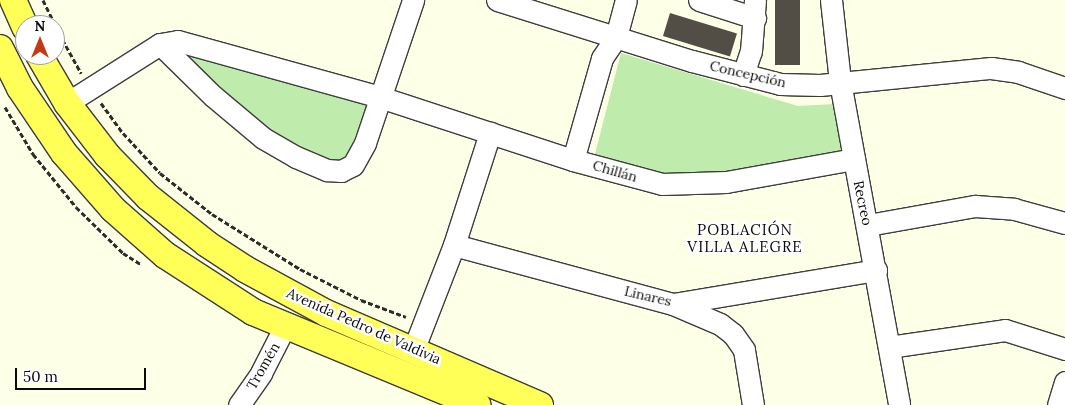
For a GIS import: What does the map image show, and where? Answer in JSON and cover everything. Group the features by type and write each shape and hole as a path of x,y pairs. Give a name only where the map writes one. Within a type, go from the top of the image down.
{"main road":[{"path":"13,0 20,15"},
{"name":"Avenida Pedro de Valdivia","path":"0,48 41,121 64,153 112,209 193,276 285,326 477,405"},
{"name":"Avenida Pedro de Valdivia","path":"45,65 67,103 107,155 148,197 245,269 326,313 414,348 540,405"},
{"path":"245,269 272,294 283,309 285,326"}],"street":[{"path":"160,44 213,96 264,138 296,157 327,170 341,171 353,165 383,98 413,0"},
{"name":"Concepción","path":"497,0 743,75 799,85 991,68 1018,72 1065,88"},
{"path":"572,160 602,58 616,37 626,0"},
{"path":"699,0 755,9 751,51 743,75"},
{"name":"Recreo","path":"832,0 840,82 868,225 899,405"},
{"name":"Chillán","path":"67,103 160,44 178,41 209,47 383,98 572,160 662,184 692,186 854,159"},
{"path":"414,348 454,245 490,133"},
{"path":"868,225 975,206 1014,209 1065,223"},
{"name":"Linares","path":"454,245 673,304 876,270"},
{"path":"673,304 720,324 734,334 744,350 753,405"},
{"name":"Tromén","path":"239,405 261,373 285,326"},
{"path":"889,347 1004,330 1065,349"},
{"path":"1058,405 1065,382"}],"path":[{"path":"43,0 50,15"},
{"path":"65,42 91,88 141,153 212,214 331,286 423,324"}],"green space":[{"path":"179,51 368,104 346,161 334,166 279,139 179,58"},
{"path":"621,53 798,106 834,104 842,159 684,183 595,154"}],"building":[{"path":"775,0 800,0 800,65 775,65"},
{"path":"670,13 737,33 730,56 663,36"}],"district":[{"name":"POBLACIÓN VILLA ALEGRE","path":"745,238"}]}
